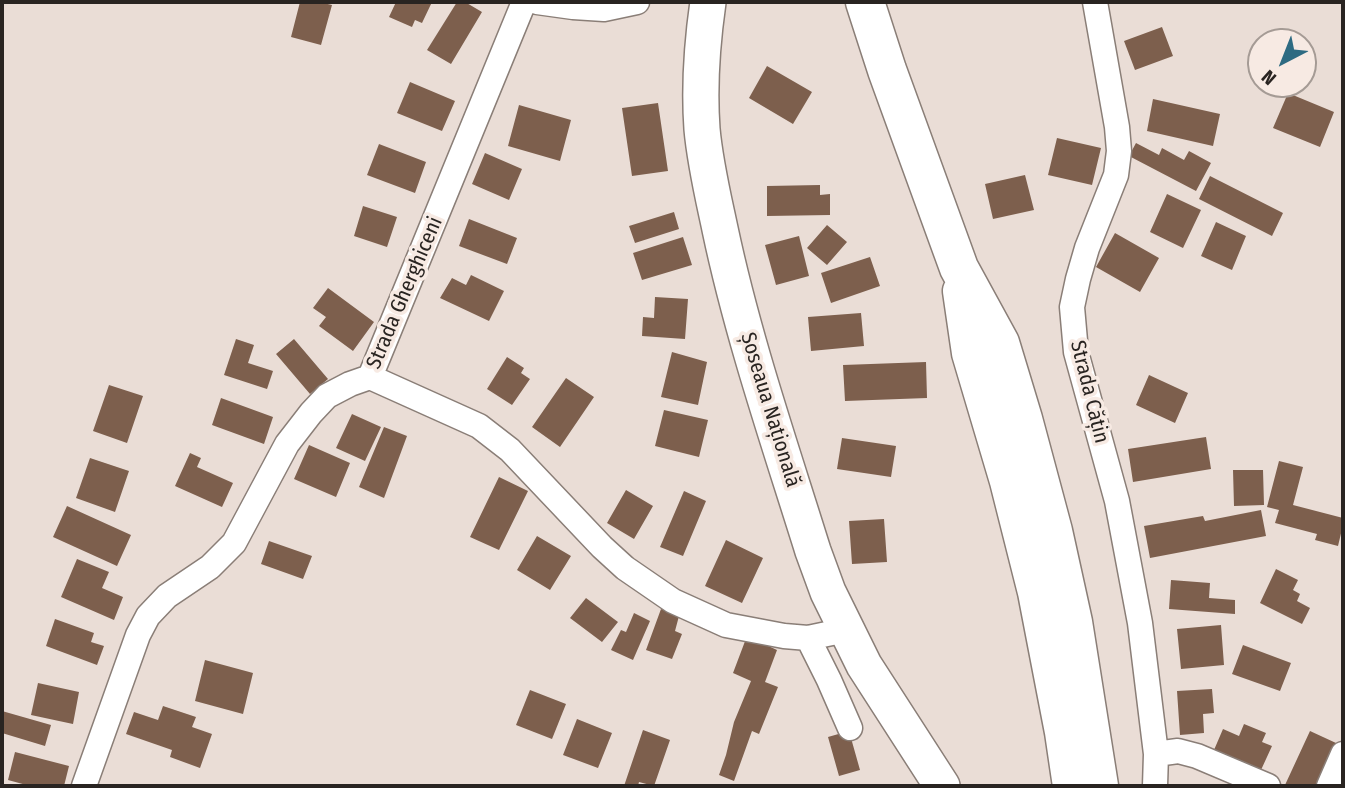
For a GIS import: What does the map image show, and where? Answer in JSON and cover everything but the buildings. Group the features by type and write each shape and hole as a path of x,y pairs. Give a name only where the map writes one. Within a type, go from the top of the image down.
{"highway":[{"path":"864,2 959,268 1000,343 1054,531 1073,622 1099,786"},
{"path":"959,268 971,353 1009,481 1037,592 1072,786"}],"street":[{"name":"Strada Gherghiceni","path":"84,786 138,635 148,616 167,596 210,567 234,543 288,444 327,396 370,377 524,2"},
{"path":"537,2 604,9 637,2"},
{"name":"Șoseaua Națională","path":"708,2 702,70 702,130 709,178 734,293 828,593 864,665 942,786"},
{"name":"Strada Cățin","path":"1095,2 1119,151 1116,175 1087,248 1072,307 1076,352 1117,501 1140,623 1156,754 1155,786"},
{"path":"370,377 479,426 510,450 617,561 673,601 726,625 784,636 808,638 846,630"},
{"path":"808,638 850,728"},
{"path":"1156,754 1178,751 1197,756 1268,786"},
{"path":"1329,786 1343,754"}]}
